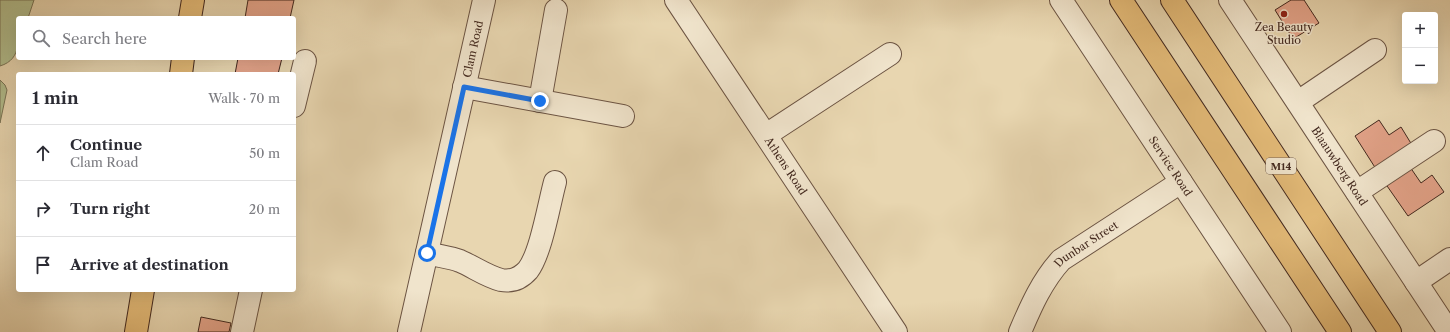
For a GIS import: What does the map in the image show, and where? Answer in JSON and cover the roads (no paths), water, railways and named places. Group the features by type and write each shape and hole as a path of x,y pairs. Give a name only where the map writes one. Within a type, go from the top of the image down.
{"main road":[{"path":"190,16 193,0"},
{"path":"1121,0 1340,332"},
{"name":"M14","path":"1172,0 1390,332"},
{"path":"181,72 183,60"},
{"path":"136,332 143,292"}],"street":[{"name":"Clam Road","path":"409,332 484,0"},
{"name":"Athens Road","path":"676,0 896,332"},
{"name":"Service Road","path":"1061,0 1280,332"},
{"name":"Blaauwberg Road","path":"1230,0 1449,332"},
{"path":"540,101 556,10"},
{"path":"1298,102 1375,50"},
{"path":"766,135 890,54"},
{"path":"296,97 304,61"},
{"path":"464,87 624,116"},
{"path":"1356,192 1434,141"},
{"path":"427,253 459,261 485,274 502,280 511,281 518,278 529,269 537,250 555,182"},
{"name":"Dunbar Street","path":"1020,332 1042,285 1061,260 1181,182"},
{"path":"1416,282 1450,259"},
{"path":"242,332 251,292"}],"place":[{"name":"Zea Beauty Studio","path":"1284,14"}]}
